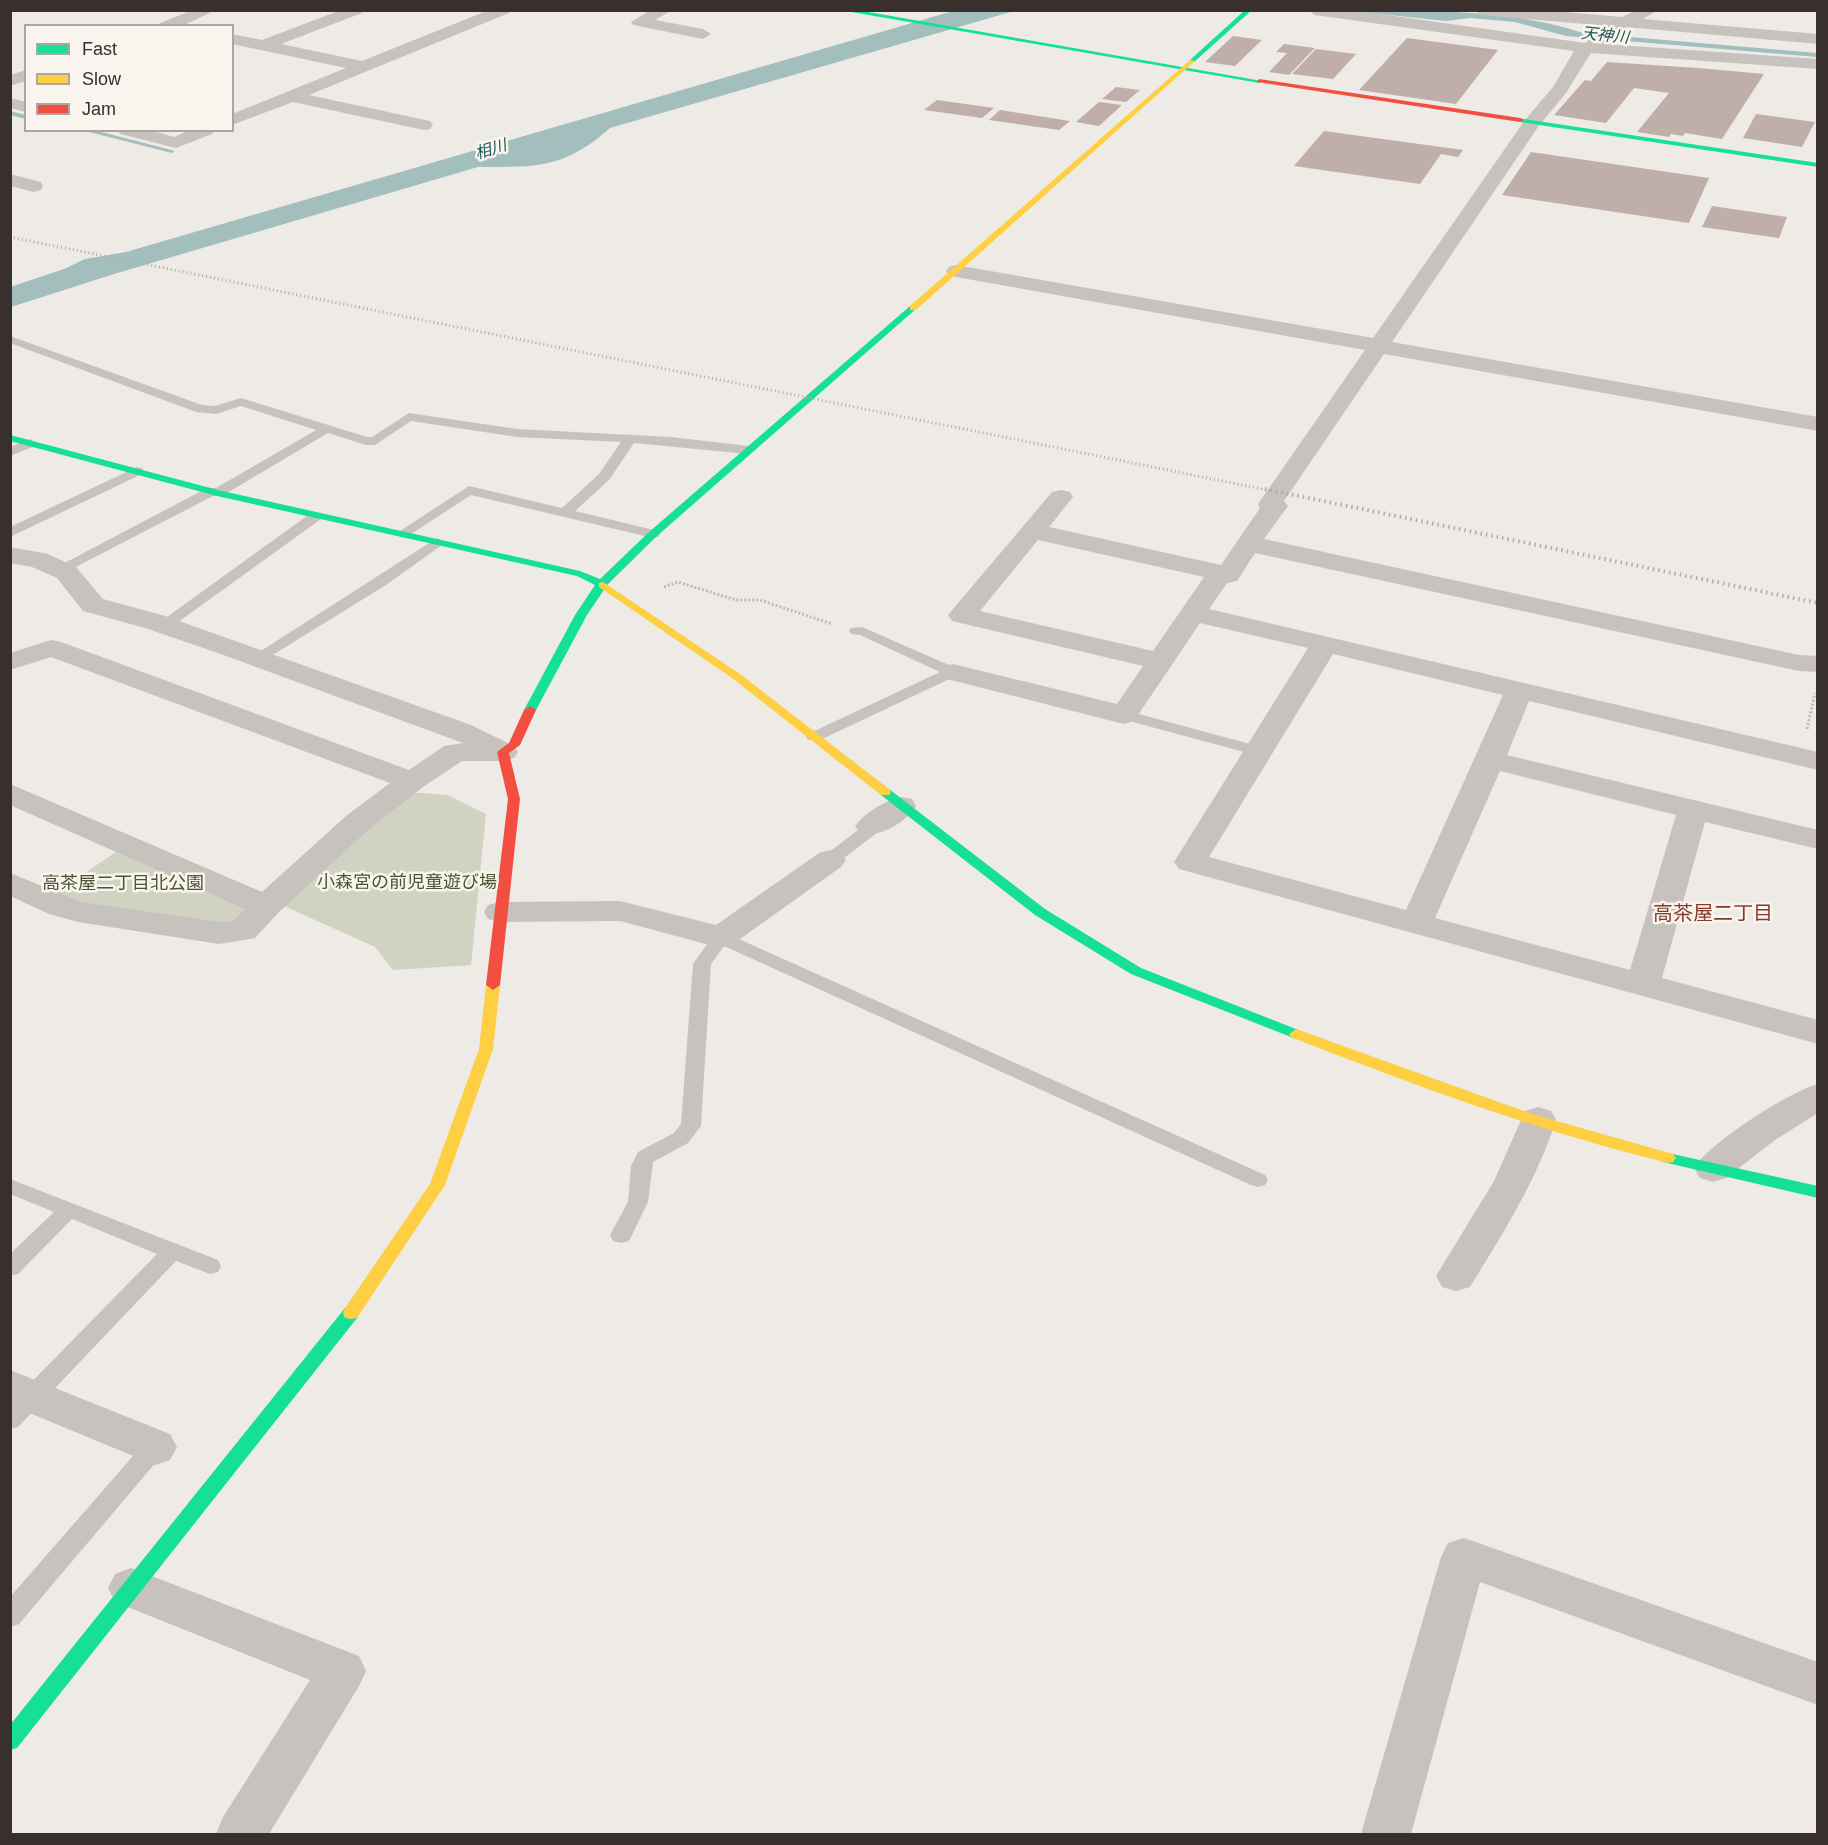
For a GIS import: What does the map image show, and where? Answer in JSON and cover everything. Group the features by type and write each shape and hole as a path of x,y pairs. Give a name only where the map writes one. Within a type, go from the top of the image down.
{"street":[{"path":"170,24 209,10"},
{"path":"234,56 357,10"},
{"path":"234,119 504,10"},
{"path":"665,10 639,22 703,34"},
{"path":"843,10 1184,70 1531,124 1818,165"},
{"path":"10,883 61,907 78,912 219,933 243,931 266,906 357,822 412,780 455,752 503,752 514,745 542,686 601,584 653,534 956,271 1249,10"},
{"path":"1315,10 1591,47 1818,64"},
{"path":"1481,10 1619,25 1818,39"},
{"path":"1032,531 1228,575 1275,506 1270,504 1531,124 1560,89 1581,53 1619,25 1651,10"},
{"path":"234,39 365,67"},
{"path":"291,96 424,125"},
{"path":"134,132 176,142 201,132"},
{"path":"10,180 34,186"},
{"path":"956,271 1378,348 1818,424"},
{"path":"10,438 214,492 580,574 601,584 736,676 1040,912 1136,971 1342,1052 1538,1120 1635,1150 1818,1192"},
{"path":"1061,497 962,615 1158,661"},
{"path":"1250,544 1799,663 1818,664"},
{"path":"10,555 39,560 67,573 93,605 165,625 258,658 461,731 503,752"},
{"path":"953,672 1124,715 1158,661 1220,573"},
{"path":"1194,613 1809,759"},
{"path":"1325,644 1190,862 1818,1032"},
{"path":"10,663 51,648 412,780"},
{"path":"1416,923 1520,690"},
{"path":"10,1741 342,1326 437,1185 486,1049 514,799 503,752"},
{"path":"1490,760 1818,840"},
{"path":"10,793 266,906"},
{"path":"871,826 901,806"},
{"path":"1643,984 1694,811"},
{"path":"500,912 620,911 721,937 830,860"},
{"path":"1713,1168 1762,1131 1818,1096"},
{"path":"1456,1276 1504,1199 1532,1141 1538,1120"},
{"path":"18,1401 155,1447"},
{"path":"1386,1834 1464,1557 1818,1684"},
{"path":"131,1588 342,1671 241,1834"}],"lane":[{"path":"10,339 200,410 216,410 241,402 371,442 408,417 517,433 630,439 748,450"},
{"path":"62,570 214,492 326,429"},
{"path":"566,512 604,477 630,439"},
{"path":"10,452 30,443"},
{"path":"10,533 137,471"},
{"path":"405,534 469,490 653,534"},
{"path":"165,625 316,516"},
{"path":"258,658 381,582 437,542"},
{"path":"856,631 862,631 953,672"},
{"path":"814,737 953,672"},
{"path":"1124,715 1259,751"},
{"path":"830,860 871,829 871,826"},
{"path":"621,1235 638,1202 640,1166 645,1157 681,1138 692,1126 702,964 721,937 1258,1180"},
{"path":"10,1186 210,1266"},
{"path":"10,1268 69,1210"},
{"path":"18,1401 172,1252"},
{"path":"10,1616 155,1447"}],"path":[{"path":"627,602 678,582 728,598 759,600 856,631"},
{"path":"1809,759 1818,683"}],"green space":[{"name":"小森宮の前児童遊び場","path":"407,792 448,795 486,814 471,965 393,970 375,947 282,905"},
{"name":"高茶屋二丁目北公園","path":"119,850 248,906 251,913 227,928 84,907 52,895"}],"water":[{"path":"953,11 1014,11 610,128 578,151 548,163 517,167 478,167 114,274 11,307 10,287 64,269 85,259 126,252"},
{"name":"天神川","path":"1351,11 1439,11 1497,15 1555,25 1583,33 1817,53 1817,57 1566,36 1515,22 1470,18 1446,21"}],"building":[{"path":"1233,36 1262,40 1235,66 1205,62"},
{"path":"1407,38 1498,50 1456,104 1359,90"},
{"path":"1284,44 1315,48 1289,75 1269,72 1287,53 1276,52"},
{"path":"1316,49 1356,54 1333,79 1292,74"},
{"path":"1607,62 1764,74 1722,139 1685,133 1683,136 1671,134 1669,137 1637,132 1669,93 1634,88 1606,123 1554,115 1585,80 1591,81"},
{"path":"1116,87 1140,90 1126,102 1102,99"},
{"path":"937,100 994,108 982,118 924,110"},
{"path":"1099,102 1122,105 1099,126 1076,122"},
{"path":"1000,110 1070,121 1059,130 989,120"},
{"path":"1756,114 1815,122 1802,147 1743,138"},
{"path":"1324,131 1463,150 1458,157 1441,154 1420,184 1294,166"},
{"path":"1531,152 1709,178 1689,223 1502,195"},
{"path":"1712,206 1787,217 1779,238 1702,227"}],"waterway":[{"name":"相川","path":"10,113 24,116"},
{"name":"相川","path":"92,132 172,151"}],"railway":[{"path":"10,237 1272,491"},
{"path":"1265,489 1818,603"}],"traffic: fast":[{"path":"843,10 1259,81"},
{"path":"1192,61 1249,10"},
{"path":"1520,120 1818,165"},
{"path":"530,710 581,615 601,584 653,534 913,308"},
{"path":"10,438 217,493 580,574 603,585"},
{"path":"885,792 1040,912 1136,971 1296,1034"},
{"path":"1668,1158 1818,1192"},
{"path":"10,1741 351,1313"}],"traffic: slow":[{"path":"913,308 1192,61"},
{"path":"603,585 736,676 885,792"},
{"path":"351,1313 437,1185 486,1049 493,985"},
{"path":"1296,1034 1433,1086 1526,1118 1668,1158"}],"traffic: jam":[{"path":"1259,81 1520,120"},
{"path":"493,985 514,799 503,752 514,745 530,710"}],"district":[{"name":"高茶屋二丁目","path":"1713,914"}]}
